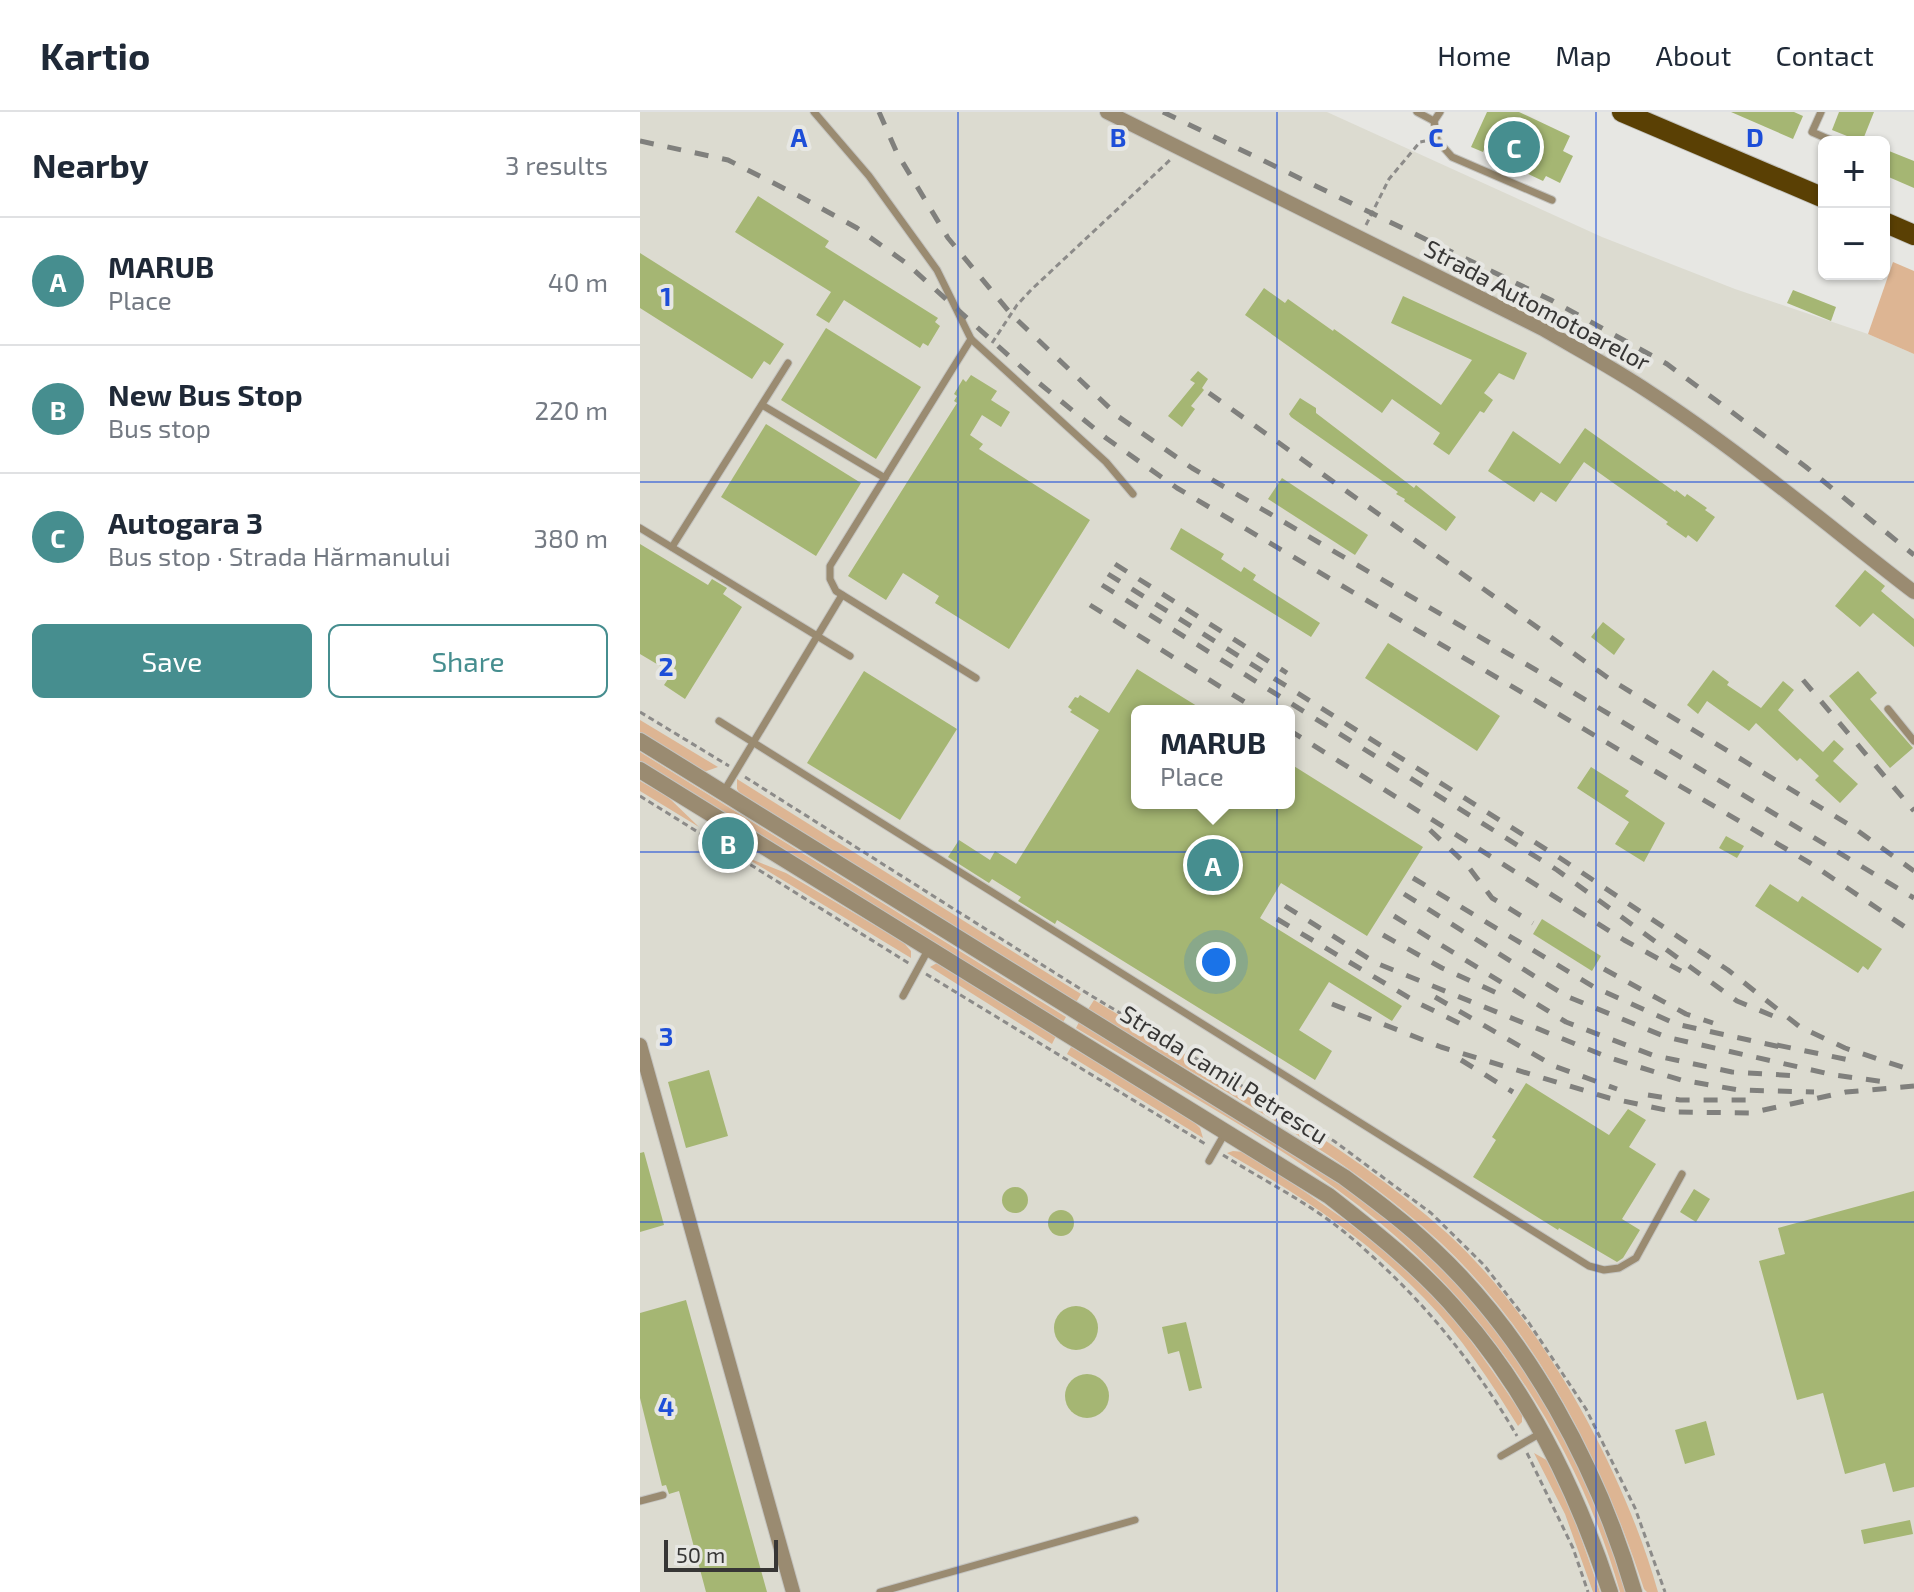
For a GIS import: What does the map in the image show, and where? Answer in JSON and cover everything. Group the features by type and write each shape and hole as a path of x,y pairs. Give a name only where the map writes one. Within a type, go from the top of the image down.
{"main road":[{"path":"1622,112 1818,195"},
{"path":"1890,225 1914,235"}],"street":[{"name":"Strada Automotoarelor","path":"1107,112 1543,329 1649,392 1709,434 1914,592"},
{"name":"Strada Camil Petrescu","path":"640,741 1344,1177 1436,1251 1492,1316 1549,1396 1575,1441 1601,1497 1634,1592"},
{"name":"Strada Camil Petrescu","path":"640,770 1329,1196 1418,1269 1460,1314 1493,1356 1541,1433 1577,1503 1610,1592"},
{"path":"640,1045 793,1592"}],"lane":[{"path":"814,112 869,176 937,270 971,339 1106,462 1133,494"},
{"path":"1417,112 1434,121"},
{"path":"1440,112 1434,121 1437,140 1452,157 1552,200"},
{"path":"1818,113 1812,132 1821,136"},
{"path":"971,339 830,566 830,579 836,591 976,678"},
{"path":"672,547 788,363"},
{"path":"762,405 885,478"},
{"path":"640,528 850,656"},
{"path":"723,793 842,595"},
{"path":"1888,709 1914,741"},
{"path":"719,721 1589,1266 1604,1270 1619,1268 1636,1258 1682,1174"},
{"path":"903,996 929,948"},
{"path":"1209,1161 1226,1131"},
{"path":"1501,1456 1541,1433"},
{"path":"640,1501 663,1495"},
{"path":"880,1592 1135,1520"}],"path":[{"path":"1360,238 1389,179 1420,142 1437,140"},
{"path":"985,353 1017,305 1031,290 1164,166"},
{"path":"640,796 1341,1229 1408,1288 1454,1340 1488,1385 1522,1444 1573,1548 1588,1592"}],"shaded area":[{"path":"640,112 1327,112 1602,237 1735,289 1868,334 1914,354 1914,1592 640,1592"},
{"path":"1893,262 1914,271 1914,354 1868,334 1887,280 1890,280"},
{"path":"640,720 718,767 701,773 640,736"},
{"path":"640,752 1066,1017 1062,1024 640,761"},
{"path":"737,779 1081,994 1075,1004 742,797 737,789"},
{"path":"640,781 668,797 699,827 640,791"},
{"path":"743,856 786,873 903,942 911,951 911,958"},
{"path":"937,963 1056,1036 1052,1044 930,967"},
{"path":"1094,1000 1277,1109 1365,1168 1448,1234 1483,1269 1516,1309 1576,1400 1624,1497 1658,1592 1644,1589 1609,1495 1564,1403 1508,1318 1476,1279 1441,1243 1360,1177 1271,1118 1087,1011"},
{"path":"1079,1022 1242,1119 1322,1171 1396,1226 1437,1263 1508,1346 1539,1392 1590,1489 1627,1592 1620,1592 1602,1536 1579,1481 1551,1428 1485,1330 1446,1285 1404,1244 1325,1181 1220,1113 1076,1028"},
{"path":"1071,1047 1189,1117 1200,1128 1203,1138 1067,1054"},
{"path":"1244,1152 1317,1200 1364,1234 1408,1272 1467,1335 1522,1414 1522,1422 1518,1426 1463,1343 1402,1276 1330,1218 1227,1153"},
{"path":"1534,1453 1550,1462 1573,1515 1600,1592 1593,1592 1565,1514"}],"building":[{"path":"1487,112 1519,112 1570,136 1563,151 1573,156 1560,183 1546,176 1543,181 1520,170 1522,166 1485,147 1483,152 1471,147"},
{"path":"1731,112 1794,112 1803,116 1793,139"},
{"path":"1839,112 1874,112 1864,136 1847,136 1832,130"},
{"path":"1890,151 1914,161 1914,188 1890,178"},
{"path":"758,196 829,241 825,247 938,318 935,322 940,326 928,346 923,343 920,348 844,300 829,323 816,315 831,292 735,232"},
{"path":"640,253 784,344 770,365 764,361 752,379 640,308"},
{"path":"1264,288 1285,303 1288,299 1334,329 1441,405 1472,360 1391,323 1403,296 1527,353 1514,380 1499,373 1484,393 1493,400 1484,413 1480,411 1449,455 1433,444 1440,433 1392,399 1382,413 1245,315"},
{"path":"1793,290 1836,307 1831,321 1787,303"},
{"path":"826,328 921,387 876,459 781,400"},
{"path":"1198,371 1208,379 1202,388 1204,390 1191,406 1195,409 1182,427 1168,416 1195,383 1190,380"},
{"path":"971,375 997,391 991,400 1010,412 1001,427 982,415 970,435 983,444 979,449 1090,520 1009,649 935,603 939,596 903,573 886,600 848,576 957,403 954,394 963,379 966,382"},
{"path":"1300,398 1414,488 1416,485 1456,517 1446,531 1404,501 1396,494 1398,492 1291,417 1289,414"},
{"path":"766,424 861,483 816,556 721,497"},
{"path":"1585,428 1675,492 1685,497 1687,494 1707,508 1705,510 1715,517 1697,542 1666,524 1668,522 1584,462 1556,502 1541,492 1534,502 1488,471 1513,431 1560,464"},
{"path":"1282,478 1368,535 1355,555 1268,499"},
{"path":"1181,528 1224,554 1221,559 1241,572 1244,567 1256,575 1253,580 1320,623 1311,637 1170,549"},
{"path":"640,544 708,585 712,579 727,588 723,594 742,607 685,699 664,685 672,673 640,654"},
{"path":"1865,570 1885,586 1881,591 1914,619 1914,647 1873,613 1860,627 1835,606"},
{"path":"1603,622 1625,639 1614,655 1591,637"},
{"path":"1388,643 1500,716 1477,751 1365,678"},
{"path":"1137,669 1195,705 1131,705 1131,809 1295,809 1295,767 1423,847 1367,936 1281,883 1260,918 1402,1006 1392,1021 1329,982 1299,1030 1332,1051 1315,1080 1057,920 1055,924 1018,901 1021,897 992,879 989,883 948,857 959,840 990,860 995,851 1016,864 1099,730 1070,712 1072,710 1068,707 1080,695 1109,713"},
{"path":"1713,670 1729,682 1727,685 1761,708 1783,681 1794,690 1778,710 1823,752 1834,740 1844,749 1833,761 1858,784 1840,803 1815,780 1819,776 1800,758 1797,761 1756,723 1749,731 1707,701 1698,714 1687,705"},
{"path":"864,671 957,729 900,820 807,763"},
{"path":"1858,671 1877,693 1870,699 1913,748 1890,768 1829,696"},
{"path":"1591,767 1629,791 1625,796 1665,823 1644,862 1615,844 1629,822 1577,788"},
{"path":"1726,836 1744,846 1737,858 1719,848"},
{"path":"1770,884 1798,902 1802,896 1882,949 1868,970 1863,966 1858,973 1755,906"},
{"path":"1542,919 1601,956 1592,971 1533,934"},
{"path":"709,1070 728,1136 686,1148 668,1082"},
{"path":"1526,1083 1609,1135 1628,1109 1646,1120 1629,1147 1656,1164 1622,1219 1640,1230 1623,1258 1617,1262 1558,1230 1473,1177 1496,1140 1492,1137"},
{"path":"644,1152 664,1225 640,1232 640,1153"},
{"path":"1015,1187 1024,1191 1028,1200 1024,1209 1015,1213 1006,1209 1002,1200 1006,1191"},
{"path":"1694,1189 1710,1199 1696,1222 1680,1212"},
{"path":"1914,1191 1914,1487 1893,1492 1885,1463 1845,1474 1823,1393 1797,1400 1759,1261 1785,1254 1778,1228"},
{"path":"1061,1210 1070,1214 1074,1223 1070,1232 1061,1236 1052,1232 1048,1223 1052,1214"},
{"path":"686,1300 767,1592 706,1592 679,1491 669,1494 666,1485 662,1486 640,1398 640,1313"},
{"path":"1076,1306 1092,1312 1098,1328 1092,1344 1076,1350 1060,1344 1054,1328 1060,1312"},
{"path":"1186,1322 1202,1388 1189,1391 1179,1351 1168,1354 1162,1327"},
{"path":"1087,1374 1102,1381 1109,1396 1102,1411 1087,1418 1072,1411 1065,1396 1072,1381"},
{"path":"1706,1421 1715,1455 1685,1464 1675,1430"},
{"path":"1910,1520 1913,1534 1864,1544 1861,1530"}],"railway":[{"path":"879,112 897,153 948,238 1011,314 1119,417 1192,468 1536,670 1914,898"},
{"path":"1163,112 1551,300 1667,364 1806,467 1914,555"},
{"path":"640,141 728,160 857,228 906,263 1039,383 1106,438 1177,488 1810,863 1914,933"},
{"path":"1209,393 1611,680 1851,826 1914,871"},
{"path":"1115,564 1287,673"},
{"path":"1108,574 1560,858 1728,970 1800,1027 1845,1048 1914,1071"},
{"path":"1102,585 1294,705"},
{"path":"1090,605 1249,705"},
{"path":"1803,680 1914,811"},
{"path":"1295,706 1557,870 1737,1001 1778,1018"},
{"path":"1295,734 1624,940 1681,971"},
{"path":"1430,830 1467,865 1492,898 1533,923"},
{"path":"1413,878 1594,987 1676,1024 1785,1048"},
{"path":"1404,894 1566,996 1666,1037 1834,1075 1886,1082"},
{"path":"1285,906 1376,963 1610,1058 1681,1080 1739,1090 1814,1092"},
{"path":"1394,916 1566,1022 1652,1055 1732,1072 1800,1076"},
{"path":"1277,919 1418,1003 1467,1027"},
{"path":"1383,935 1442,968 1497,993"},
{"path":"1604,969 1686,1014 1713,1023"},
{"path":"1435,997 1554,1066 1617,1089"},
{"path":"1332,1004 1441,1047 1609,1098 1675,1112 1750,1113 1846,1092 1914,1086"},
{"path":"1777,1045 1859,1062"},
{"path":"1461,1060 1513,1092"},
{"path":"1648,1095 1680,1100 1752,1100"}],"place":[{"name":"Autogara 3","path":"1514,147"},
{"name":"New Bus Stop","path":"728,843"},
{"name":"MARUB","path":"1213,865"}]}
